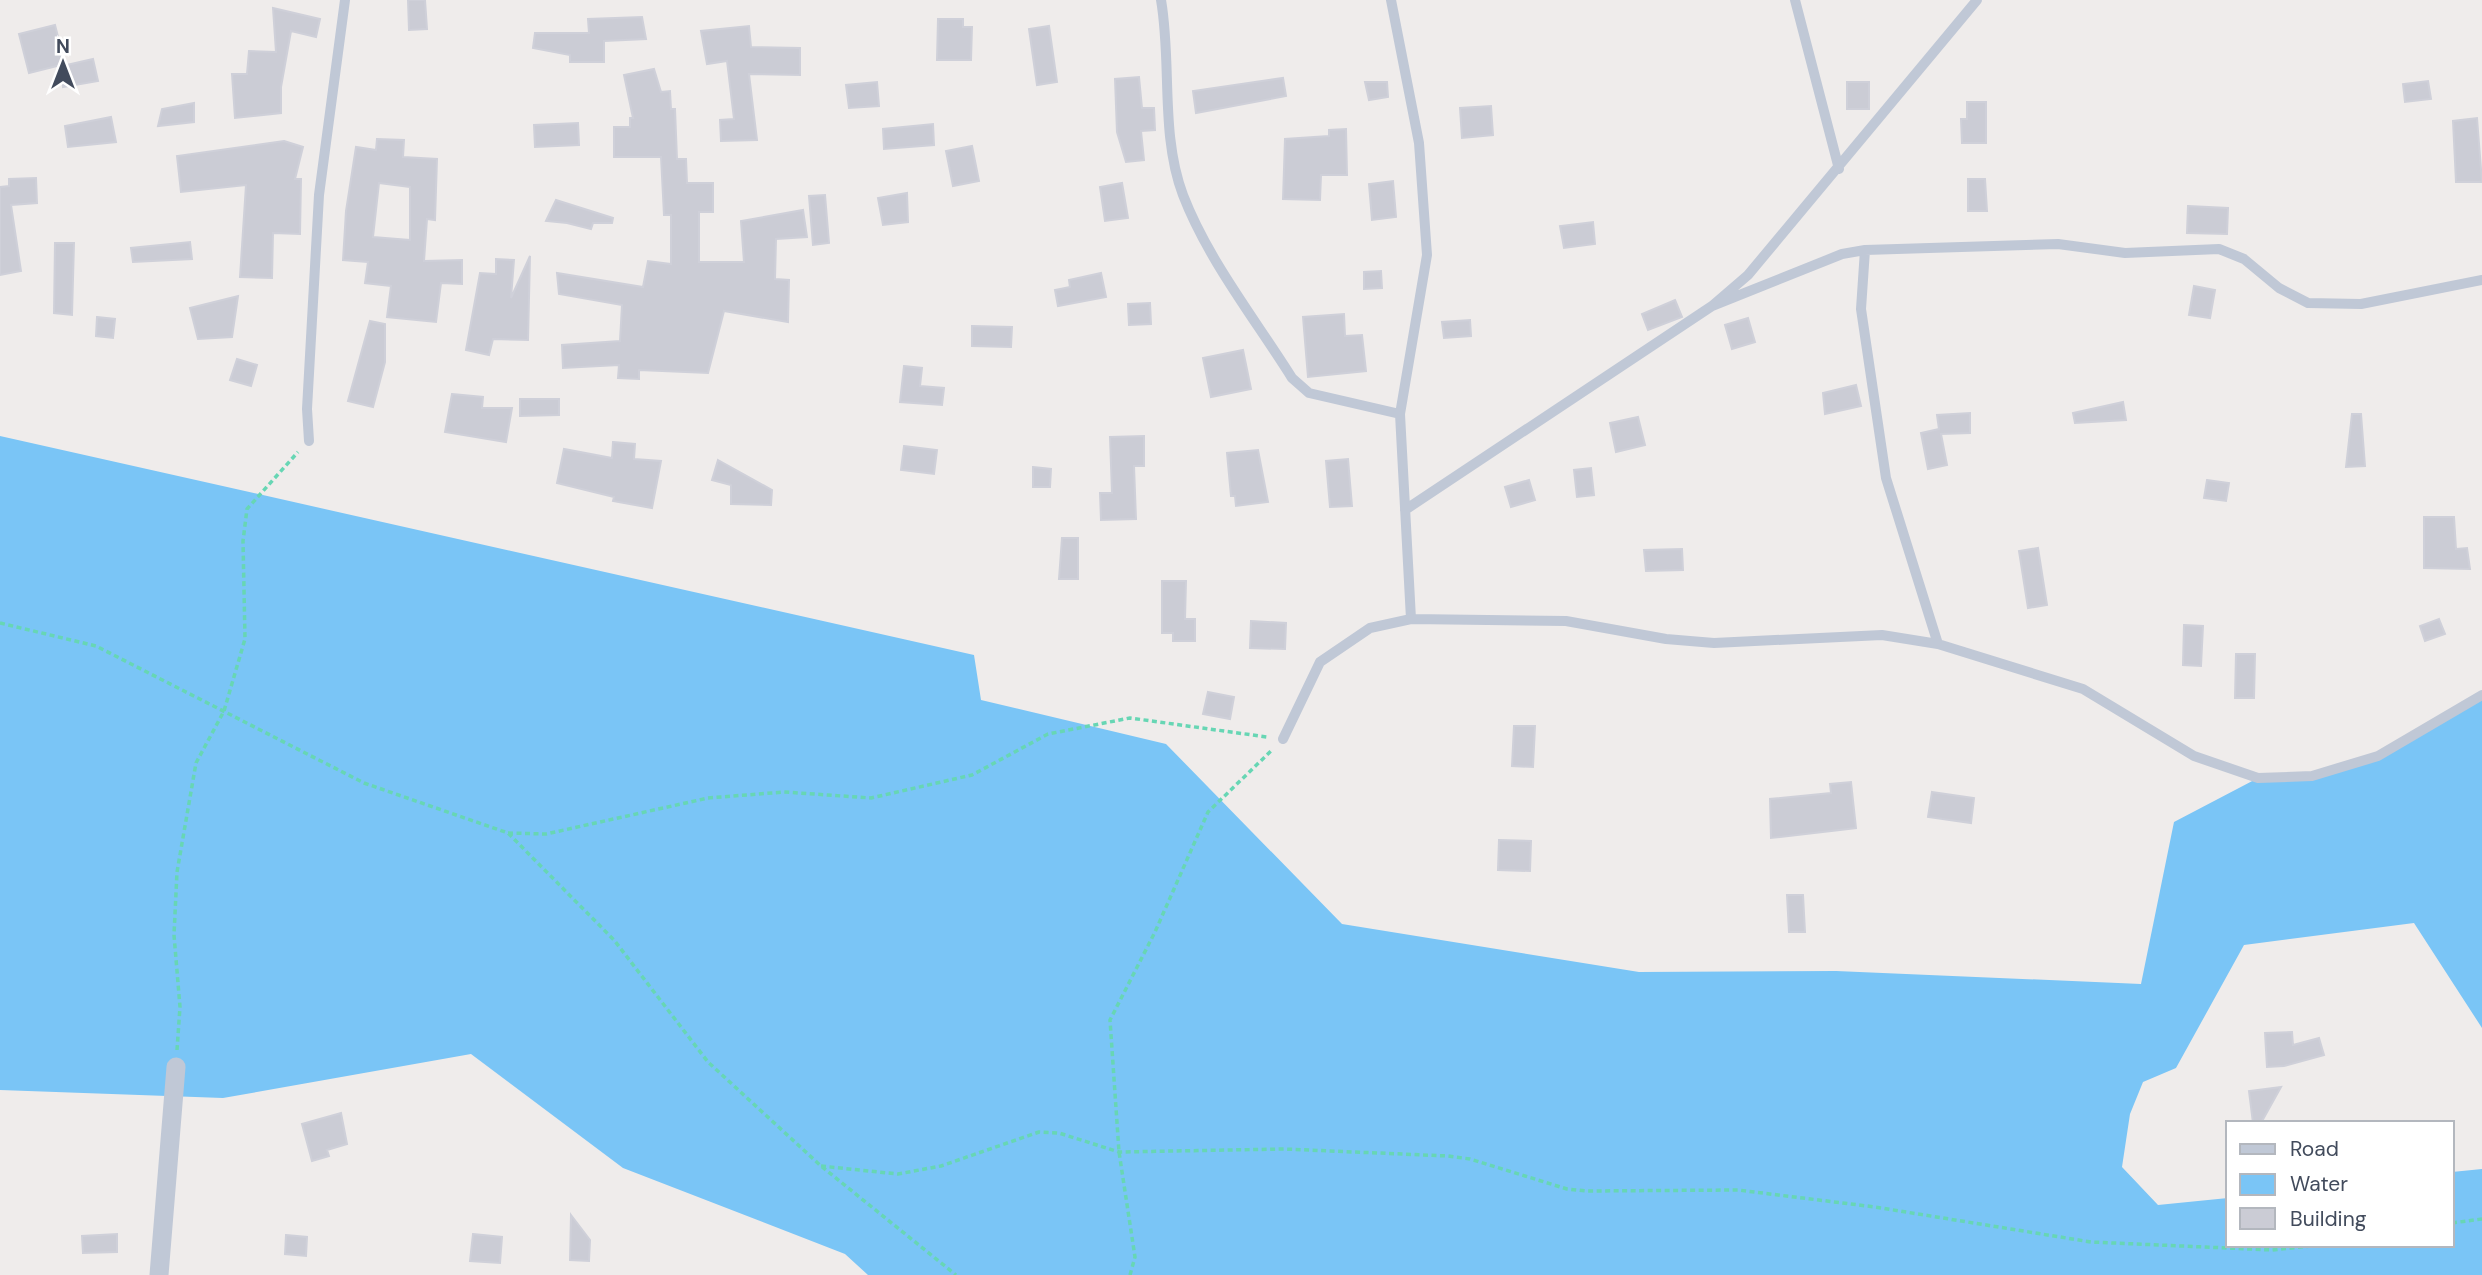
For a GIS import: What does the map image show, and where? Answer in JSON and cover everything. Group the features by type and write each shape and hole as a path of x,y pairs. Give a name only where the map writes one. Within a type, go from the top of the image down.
{"street":[{"path":"159,1275 176,1067"}],"lane":[{"path":"309,440 307,395 319,195 345,0"},
{"path":"1161,0 1169,125 1183,194 1213,253 1292,378 1309,393 1400,414"},
{"path":"1391,0 1419,143 1427,255 1400,414 1411,619"},
{"path":"1795,0 1839,169"},
{"path":"1405,510 1712,306 1748,275 1977,0"},
{"path":"1712,306 1842,254 1865,250 2058,244 2124,253 2219,249 2244,259 2279,288 2308,303 2361,304 2482,281"},
{"path":"1865,250 1861,309 1886,478 1938,644"},
{"path":"1283,738 1320,662 1370,628 1411,619 1566,621 1667,639 1714,643 1882,635 1938,644 2082,689 2194,756 2258,778 2312,776 2378,757 2482,695"}],"path":[{"path":"176,1067 180,1007 174,935 177,872 196,763 224,711 245,639 243,541 247,509 309,440"},
{"path":"0,623 96,646 364,783 508,833 546,834 708,798 784,792 871,798 972,775 1048,734 1130,718 1236,735 1283,738"},
{"path":"1130,1275 1135,1257 1119,1152 1109,1032 1114,1009 1155,932 1208,812 1283,738"},
{"path":"508,833 614,940 708,1062 821,1166 956,1275"},
{"path":"821,1166 898,1174 941,1167 1039,1132 1059,1133 1119,1152 1284,1149 1448,1156 1470,1159 1567,1189 1738,1191 1875,1207 2091,1242 2272,1250 2301,1247"},
{"path":"2454,1223 2482,1219"}],"water":[{"path":"0,436 974,655 981,700 1166,744 1342,924 1639,972 1836,971 2141,984 2174,822 2258,778 2312,776 2378,756 2482,695 2482,1028 2414,923 2244,945 2176,1068 2143,1082 2130,1114 2122,1167 2158,1205 2226,1198 2226,1247 2454,1247 2454,1172 2482,1169 2482,1275 868,1275 845,1254 623,1168 471,1054 223,1098 0,1090"}],"building":[{"path":"408,0 425,0 427,29 409,30"},
{"path":"273,8 320,19 316,37 291,31 281,87 281,113 235,118 232,74 247,74 249,51 276,52"},
{"path":"642,17 646,39 604,41 604,62 570,62 570,55 533,48 535,33 589,33 588,19"},
{"path":"938,19 963,19 963,27 972,27 971,60 937,60"},
{"path":"55,25 65,64 29,73 19,34"},
{"path":"749,26 751,47 800,48 800,75 749,74 757,140 721,141 720,120 734,119 727,61 707,64 701,31"},
{"path":"1049,26 1057,82 1037,85 1029,29"},
{"path":"93,59 98,81 63,87 62,66"},
{"path":"654,69 661,92 670,91 671,109 675,109 677,159 686,159 687,183 713,183 713,212 699,212 699,262 744,262 741,221 803,210 807,237 776,239 775,279 789,280 788,322 724,311 708,373 639,370 639,379 618,378 619,365 563,368 562,345 620,341 622,305 559,294 557,273 643,287 648,261 671,264 671,215 664,215 661,157 614,157 614,127 630,127 630,118 633,118 624,75"},
{"path":"1139,77 1142,108 1154,108 1155,130 1141,131 1144,160 1126,162 1117,132 1115,79"},
{"path":"1283,78 1286,96 1196,113 1193,91"},
{"path":"2428,81 2431,99 2405,102 2403,84"},
{"path":"877,82 879,106 849,108 846,85"},
{"path":"1365,82 1387,82 1388,97 1369,100"},
{"path":"1847,82 1869,82 1869,109 1847,109"},
{"path":"1967,102 1986,102 1986,143 1962,143 1961,119 1967,119"},
{"path":"194,103 194,122 158,126 162,109"},
{"path":"1491,106 1493,135 1462,138 1460,108"},
{"path":"111,117 116,142 68,147 65,126"},
{"path":"2477,118 2482,182 2456,182 2453,121"},
{"path":"578,123 579,145 535,147 534,125"},
{"path":"933,124 934,145 884,149 883,129"},
{"path":"1346,129 1347,175 1321,175 1320,200 1283,199 1285,139 1329,136 1329,130"},
{"path":"377,139 404,140 403,157 437,159 435,220 427,219 424,261 462,260 462,284 441,283 436,322 387,317 391,286 365,283 368,262 343,260 346,211 356,147 376,150","holes":["379,183 410,187 410,240 373,237"]},
{"path":"284,141 303,147 295,179 301,179 300,234 273,233 272,278 240,277 246,185 181,192 177,156"},
{"path":"972,146 979,181 953,186 946,151"},
{"path":"36,178 37,203 11,205 21,271 0,275 0,187 9,186 9,179"},
{"path":"1968,179 1985,179 1987,211 1968,211"},
{"path":"1393,181 1396,217 1372,220 1369,184"},
{"path":"1122,183 1128,218 1105,221 1100,187"},
{"path":"907,193 908,222 883,225 878,198"},
{"path":"825,195 829,243 813,245 809,196"},
{"path":"556,200 613,218 612,223 593,223 591,229 546,221"},
{"path":"2188,206 2228,208 2227,234 2187,233"},
{"path":"1593,222 1595,244 1564,248 1560,226"},
{"path":"190,242 192,259 133,262 131,248"},
{"path":"55,243 74,243 72,315 54,313"},
{"path":"530,256 528,340 493,339 489,355 466,350 480,273 496,274 496,259 514,260 511,298"},
{"path":"1381,271 1382,288 1364,289 1364,272"},
{"path":"1101,273 1106,297 1058,306 1055,290 1070,287 1069,280"},
{"path":"2194,286 2215,290 2210,318 2189,315"},
{"path":"238,296 232,337 198,339 190,308"},
{"path":"1675,300 1682,317 1648,330 1642,314"},
{"path":"1150,303 1151,324 1129,325 1128,304"},
{"path":"1344,314 1345,336 1362,335 1366,371 1308,377 1303,317"},
{"path":"97,317 115,319 113,338 96,336"},
{"path":"1748,318 1755,342 1732,349 1725,325"},
{"path":"1470,320 1471,336 1444,338 1442,322"},
{"path":"370,321 385,324 385,362 373,407 348,401"},
{"path":"972,326 1012,327 1011,347 972,346"},
{"path":"1243,350 1251,389 1211,397 1203,358"},
{"path":"237,359 257,365 251,386 230,380"},
{"path":"904,366 922,368 920,386 944,388 942,405 900,402"},
{"path":"1856,385 1861,406 1825,414 1823,393"},
{"path":"452,394 483,397 482,408 512,408 506,442 445,432"},
{"path":"520,399 559,399 559,415 520,416"},
{"path":"2123,402 2126,420 2075,423 2073,413"},
{"path":"1970,413 1970,433 1941,434 1947,465 1928,469 1921,433 1939,429 1937,415"},
{"path":"2352,414 2361,414 2365,466 2346,467"},
{"path":"1638,417 1645,445 1616,452 1610,423"},
{"path":"1144,436 1144,466 1134,466 1136,519 1101,520 1100,493 1112,493 1110,437"},
{"path":"613,442 635,444 634,459 661,461 652,508 613,501 614,497 557,483 564,449 612,458"},
{"path":"904,446 937,450 934,474 901,470"},
{"path":"1258,450 1268,502 1236,506 1235,496 1231,496 1227,453"},
{"path":"1348,459 1352,506 1330,507 1326,461"},
{"path":"718,460 772,490 771,505 731,504 731,485 712,480"},
{"path":"1033,467 1051,469 1050,487 1033,487"},
{"path":"1591,468 1594,495 1577,497 1574,470"},
{"path":"1529,480 1535,500 1511,507 1505,487"},
{"path":"2207,480 2229,483 2226,501 2204,498"},
{"path":"2424,517 2454,517 2456,549 2467,548 2470,569 2424,568"},
{"path":"1062,538 1078,538 1078,579 1059,579"},
{"path":"2038,548 2047,605 2028,608 2019,551"},
{"path":"1682,549 1683,570 1646,571 1644,550"},
{"path":"1162,581 1186,581 1185,619 1195,619 1195,641 1173,641 1173,633 1162,633"},
{"path":"2439,619 2445,634 2425,641 2420,626"},
{"path":"1251,621 1286,623 1285,649 1250,648"},
{"path":"2184,625 2203,626 2201,666 2183,665"},
{"path":"2236,654 2255,654 2254,698 2235,698"},
{"path":"1208,692 1234,697 1230,719 1203,714"},
{"path":"1514,726 1535,726 1533,767 1512,766"},
{"path":"1851,782 1856,828 1771,838 1770,799 1831,793 1830,784"},
{"path":"1932,792 1974,798 1971,823 1928,817"},
{"path":"1499,840 1531,841 1530,871 1498,870"},
{"path":"1787,895 1803,895 1805,932 1789,932"},
{"path":"2292,1032 2293,1045 2319,1038 2324,1055 2284,1066 2267,1067 2265,1033"},
{"path":"2281,1087 2262,1121 2253,1121 2249,1091"},
{"path":"341,1113 347,1144 327,1150 329,1156 312,1161 302,1124"},
{"path":"571,1215 590,1240 589,1261 570,1260"},
{"path":"117,1234 117,1252 83,1253 82,1236"},
{"path":"473,1234 502,1237 500,1263 470,1261"},
{"path":"286,1235 307,1237 306,1256 285,1254"}]}
